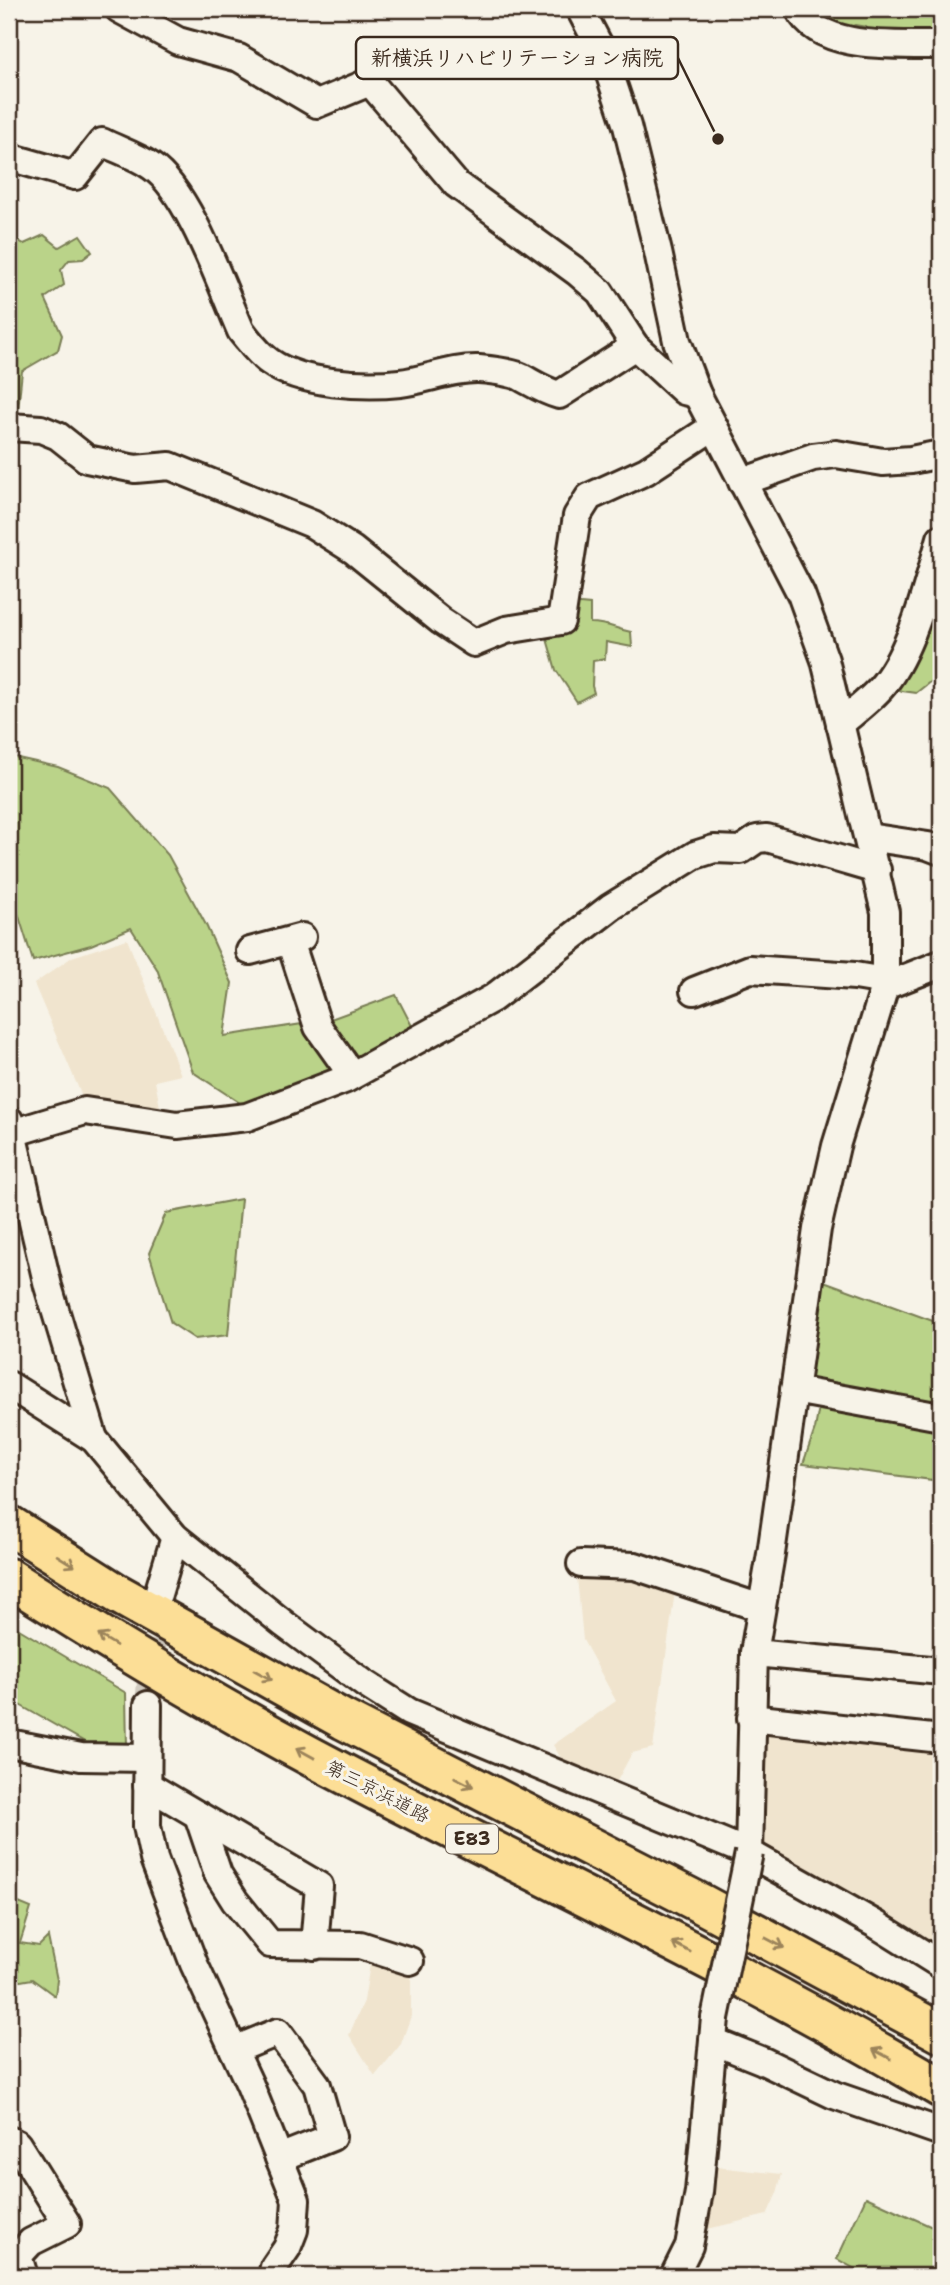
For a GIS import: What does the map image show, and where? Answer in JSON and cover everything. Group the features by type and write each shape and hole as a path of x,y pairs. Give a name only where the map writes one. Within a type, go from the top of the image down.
{"highway":[{"name":"E83","path":"9,1525 118,1594 344,1720 702,1904 941,2034"},
{"name":"第三京浜道路","path":"9,1578 110,1643 311,1756 682,1947 941,2088"}],"street":[{"path":"120,9 178,41 239,58 317,103 370,82 456,184 549,250 600,292 635,346 684,391 697,394"},
{"path":"580,9 602,51 627,126 677,341 713,427 801,594 825,660 885,912 885,983 836,1146 817,1228 754,1653 749,1853 710,2051 699,2192 689,2246 674,2276"},
{"path":"799,9 803,17 826,33 851,42 941,45"},
{"path":"9,157 75,176 102,142 151,165 167,179 190,216 241,331 253,347 270,362 288,372 359,384 400,383 479,369 518,376 541,390 559,395 635,346"},
{"path":"9,427 41,429 58,436 87,459 135,469 170,466 312,524 353,550 440,621 474,643 506,630 561,621 577,516 589,497 646,471 713,427"},
{"path":"742,482 813,457 836,454 883,462 941,454"},
{"path":"840,724 883,685 893,670 915,624 941,538"},
{"path":"868,837 941,850"},
{"path":"94,1439 48,1286 10,1127 85,1111 177,1125 247,1116 352,1075 493,998 611,907 695,855 714,849 741,850 757,839 767,838 877,870"},
{"path":"250,951 296,939 318,1027 352,1075"},
{"path":"694,991 750,969 855,976 885,983 941,964"},
{"path":"9,1385 94,1439 175,1537 365,1684 409,1712 749,1853 877,1925 941,1965"},
{"path":"794,1390 941,1417"},
{"path":"158,1594 175,1537"},
{"path":"581,1564 635,1566 761,1608"},
{"path":"754,1653 941,1671"},
{"path":"148,1705 147,1826 154,1859 194,1964 234,2050 296,2204 294,2230 272,2276"},
{"path":"751,1718 941,1739"},
{"path":"9,1743 81,1757 147,1758"},
{"path":"147,1785 319,1885 314,1946"},
{"path":"198,1815 218,1874 235,1901 270,1944 360,1945 410,1961"},
{"path":"714,2029 763,2061 834,2095 941,2132"},
{"path":"234,2050 278,2032 317,2085 332,2137 279,2158"},
{"path":"9,2140 17,2144 67,2224 31,2242 18,2256 24,2276"}],"shaded area":[{"path":"127,939 181,1075 155,1081 160,1107 168,1115 84,1101 34,984 72,957"},
{"path":"581,1567 676,1584 653,1748 632,1753 617,1781 618,1793 562,1760 553,1745 616,1701 583,1640 577,1577"},
{"path":"758,1730 941,1743 941,1951 894,1920 768,1853 759,1845"},
{"path":"371,1958 411,1971 411,2016 401,2044 375,2076 349,2035 364,2001"},
{"path":"708,2166 782,2174 767,2215 703,2230"}],"green space":[{"path":"806,9 926,9 941,21 941,36 871,34 866,27 855,25 840,31"},
{"path":"9,235 24,244 44,235 59,247 80,235 92,252 83,259 69,260 61,270 64,285 45,298 62,335 58,350 22,371 17,420 9,420"},
{"path":"941,557 941,673 916,693 902,691 890,685"},
{"path":"570,603 590,605 590,623 631,632 632,647 606,642 605,659 593,661 594,693 577,702 556,670 545,632"},
{"path":"9,756 58,767 110,788 168,855 206,925 232,983 224,1036 328,1020 396,995 413,1028 358,1063 246,1107 193,1072 157,969 131,928 91,945 33,961 15,904 9,863"},
{"path":"241,1199 228,1335 195,1339 171,1323 149,1253 166,1213"},
{"path":"821,1280 941,1324 941,1481 803,1464 819,1407 808,1385"},
{"path":"9,1623 126,1693 127,1747 92,1746 9,1699"},
{"path":"9,1899 31,1908 20,1943 39,1946 48,1937 57,1980 55,1996 32,1979 9,1983"},
{"path":"866,2197 941,2231 941,2276 863,2276 864,2274 837,2259"}],"tunnel":[{"path":"148,1705 157,1602"}],"place":[{"name":"新横浜リハビリテーション病院","path":"718,139"}]}
